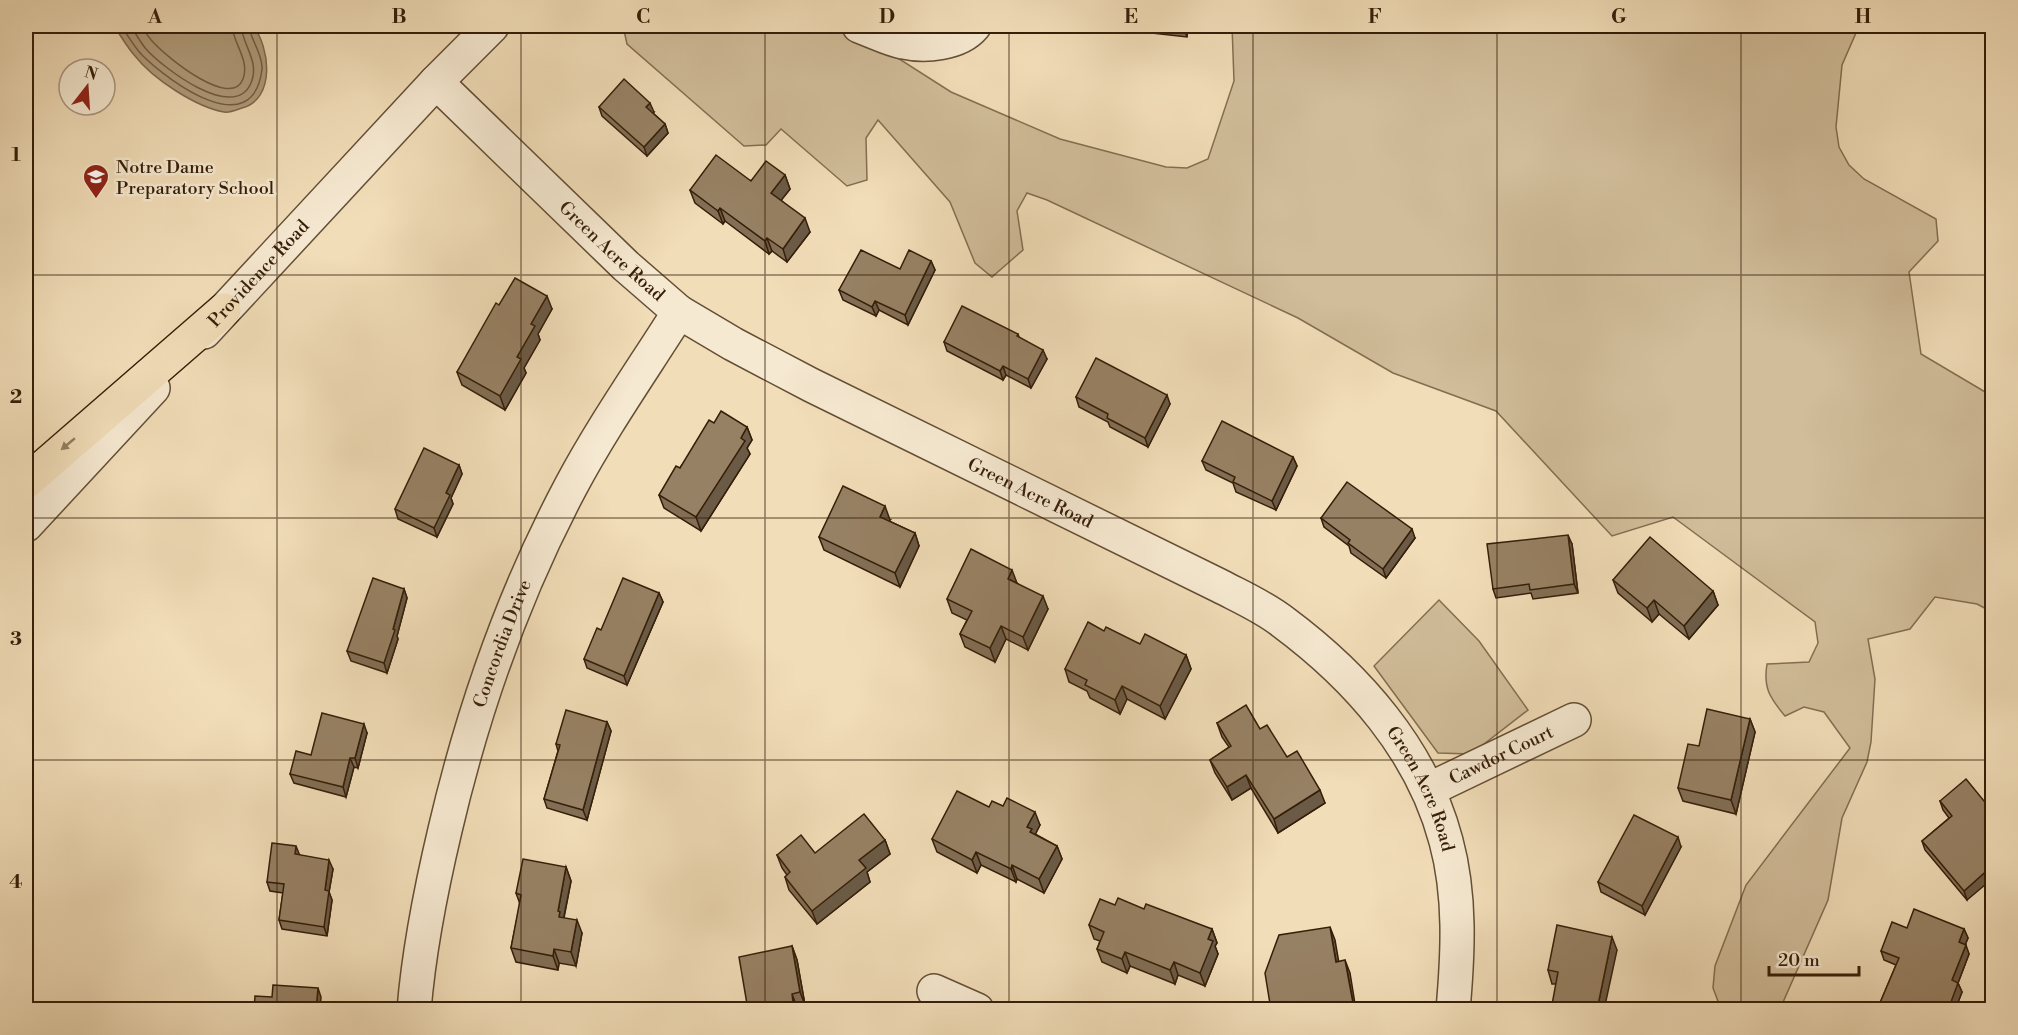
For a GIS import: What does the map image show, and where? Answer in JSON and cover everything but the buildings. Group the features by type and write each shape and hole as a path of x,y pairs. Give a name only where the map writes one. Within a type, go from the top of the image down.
{"highway":[{"path":"26,482 224,310"}],"street":[{"name":"Providence Road","path":"26,525 436,82 492,26"},
{"path":"859,26 904,42 945,44 971,30 974,26"},
{"name":"Green Acre Road","path":"436,82 627,266 680,312 733,344 811,385 1220,586 1282,620 1333,662 1378,710 1404,746 1428,790 1446,842 1455,894 1458,957 1453,1010"},
{"name":"Concordia Drive","path":"414,1010 434,875 459,771 489,671 524,580 572,484 680,312"},
{"name":"Cawdor Court","path":"1428,790 1574,720"},
{"path":"934,992 977,1010"}],"shaded area":[{"path":"623,26 862,26 860,34 951,92 1060,139 1166,167 1187,168 1208,159 1234,81 1232,26 1859,26 1842,65 1836,127 1839,147 1849,165 1864,179 1936,219 1938,241 1909,272 1921,354 1992,396 1992,612 1977,604 1935,597 1910,629 1868,639 1875,679 1871,742 1867,762 1842,818 1828,900 1780,1009 1721,1009 1713,988 1715,966 1746,885 1850,748 1824,712 1804,707 1785,716 1775,704 1767,686 1767,664 1809,662 1818,643 1815,622 1673,517 1612,536 1496,411 1393,373 1298,318 1047,200 1027,193 1017,211 1023,250 992,277 975,263 950,202 878,120 866,138 867,180 847,186 781,129 766,145 744,146 627,44"},
{"path":"1439,600 1479,641 1528,710 1471,754 1438,753 1374,666"}],"water":[{"path":"114,26 253,26 259,35 266,59 265,84 253,103 231,112 213,109 176,91 153,74 132,53"}],"place":[{"name":"Notre Dame Preparatory School","path":"96,200"}]}
